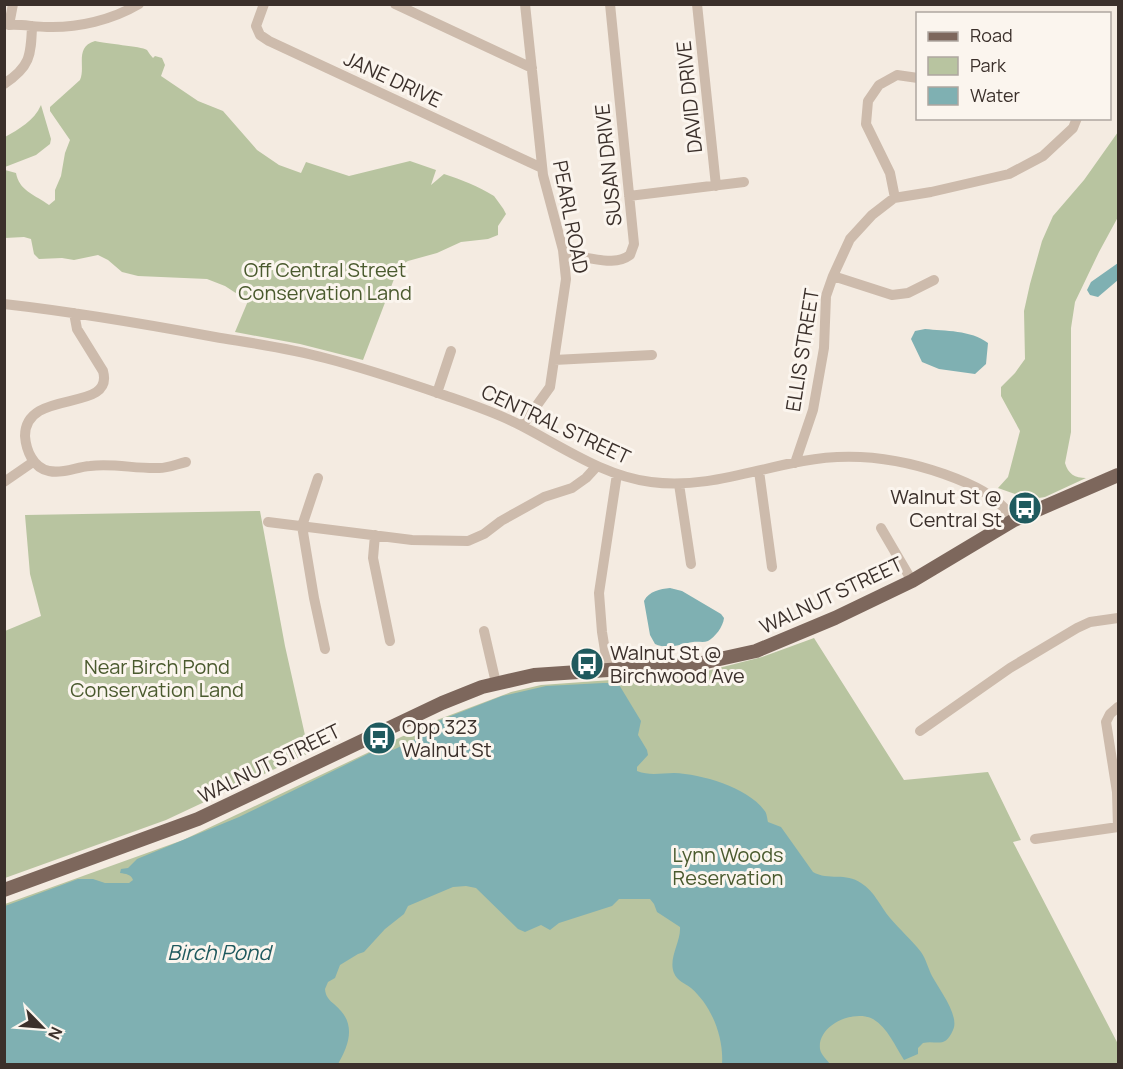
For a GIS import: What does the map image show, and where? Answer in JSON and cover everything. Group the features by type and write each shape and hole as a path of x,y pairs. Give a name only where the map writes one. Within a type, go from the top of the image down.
{"main road":[{"name":"WALNUT STREET","path":"4,890 180,827 442,703 495,683 534,675 697,664 756,651 835,618 912,581 1014,520 1119,475"}],"street":[{"path":"13,4 7,26 76,26 139,4"},
{"name":"JANE DRIVE","path":"264,4 256,26 261,35 269,41 542,168"},
{"path":"395,4 532,68"},
{"name":"PEARL ROAD","path":"522,426 549,391 566,286 564,257 542,168 525,4"},
{"name":"SUSAN DRIVE","path":"564,257 575,256 616,261 630,255 634,244 610,4"},
{"name":"DAVID DRIVE","path":"697,4 716,186"},
{"path":"4,84 27,65 32,26"},
{"path":"916,78 897,75 879,85 868,101 866,124 890,173 895,198 1009,174 1043,156 1073,128 1076,120"},
{"path":"629,196 744,182"},
{"name":"ELLIS STREET","path":"795,462 813,410 824,348 826,296 833,276 850,238 872,215 895,198"},
{"path":"833,276 892,295 908,293 933,280"},
{"name":"CENTRAL STREET","path":"4,304 74,313 311,354 486,409 597,466 652,483 693,484 795,462 846,456 881,458 923,467 963,481 988,493 1008,510 1014,520"},
{"path":"74,313 77,329 103,371 105,379 101,389 93,395 40,409 30,418 25,433 26,447 33,462 48,471 67,471 89,465 161,468 186,462"},
{"path":"437,393 452,351"},
{"path":"555,360 652,356"},
{"path":"4,482 33,462"},
{"path":"268,522 412,540 468,541 484,534 501,521 544,497 572,488 597,466"},
{"path":"759,471 772,567"},
{"path":"608,669 599,593 617,474"},
{"path":"318,478 302,526 324,649"},
{"path":"679,484 691,564"},
{"path":"881,528 912,581"},
{"path":"375,535 373,558 390,641"},
{"path":"920,731 1010,668 1077,628 1090,622 1119,618"},
{"path":"484,631 495,683"},
{"path":"1035,839 1118,827 1117,792 1106,722 1110,714 1119,707"}],"green space":[{"name":"Off Central Street Conservation Land","path":"95,41 147,50 153,58 155,56 162,58 165,65 161,76 198,101 223,111 257,150 279,165 301,173 306,162 349,176 410,161 436,170 431,185 444,174 476,186 494,196 506,214 498,226 498,235 488,239 461,242 399,266 363,360 300,344 235,332 248,301 225,286 207,279 138,276 122,272 98,255 74,260 39,259 34,254 31,239 5,238 5,170 16,173 23,188 49,205 55,200 55,190 70,140 50,111 50,107 80,80 83,53 89,44"},
{"path":"41,105 51,139 50,144 36,155 5,167 5,137 30,120"},
{"path":"1118,132 1118,217 1075,302 1071,328 1071,432 1065,463 1072,475 1086,478 1045,497 1021,496 998,488 1008,477 1020,431 1001,396 1001,387 1025,359 1024,311 1042,241 1053,216 1084,180"},
{"name":"Near Birch Pond Conservation Land","path":"260,511 285,646 309,753 166,820 5,878 5,631 41,616 30,574 25,515"},
{"name":"Lynn Woods Reservation","path":"814,638 904,780 988,772 1021,840 1013,842 1118,1044 1118,1064 5,1064 5,904 183,840 437,720 511,692 541,685 695,674 762,657"}],"water":[{"path":"1118,263 1118,280 1098,297 1090,295 1087,290 1091,282"},
{"path":"925,329 958,332 988,343 986,364 975,374 939,369 922,362 911,339 915,331"},
{"path":"670,588 682,591 721,614 724,618 722,625 711,639 706,642 670,647 655,644 650,635 644,601 652,593"},
{"name":"Birch Pond","path":"618,683 641,721 638,735 648,755 637,767 637,771 651,774 674,773 697,776 735,788 765,811 768,822 781,827 813,872 819,875 855,880 870,891 890,918 921,952 948,1003 954,1017 954,1024 947,1040 923,1043 918,1048 918,1054 904,1060 887,1032 878,1023 865,1016 856,1016 838,1021 824,1033 820,1049 830,1064 722,1064 719,1033 711,1013 698,995 674,973 673,962 680,927 657,912 650,899 619,899 612,906 559,923 550,930 541,925 525,932 518,929 476,888 466,886 453,887 408,906 404,914 385,929 364,952 340,965 335,978 328,982 325,989 329,999 341,1011 348,1024 347,1045 338,1064 5,1064 5,906 78,879 93,879 105,883 129,883 133,880 132,878 120,873 121,869 128,868 137,859 239,817 386,745 393,750 426,734 429,727 438,721 502,696 546,686"}],"place":[{"name":"Walnut St @ Central St","path":"1025,508"},
{"name":"Walnut St @ Birchwood Ave","path":"587,664"},
{"name":"Opp 323 Walnut St","path":"379,738"}]}
